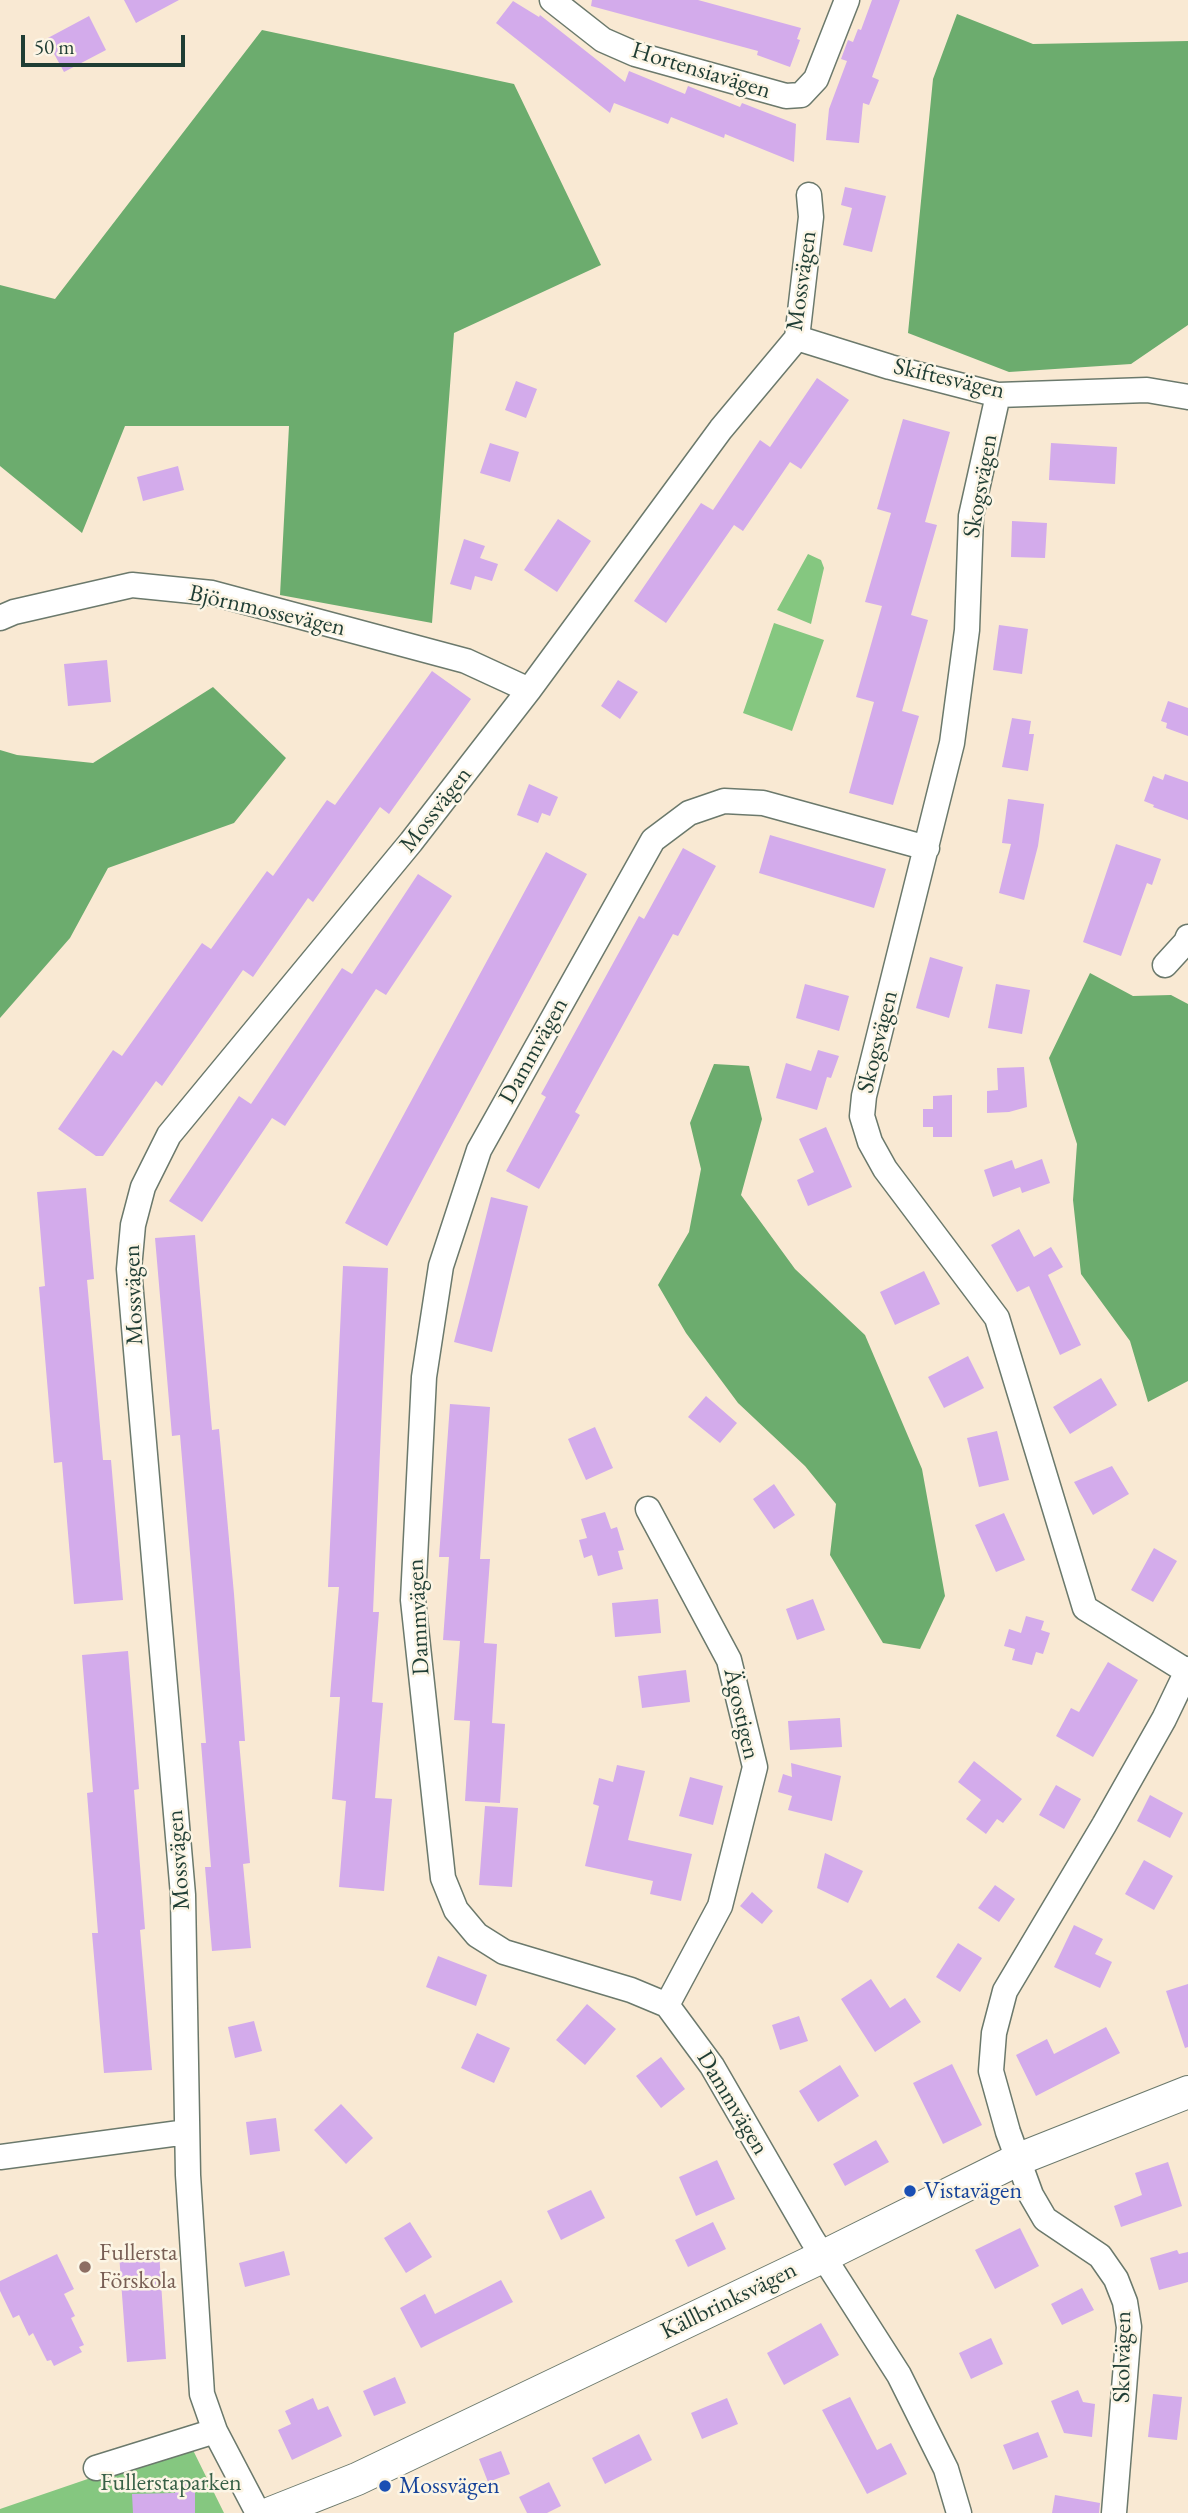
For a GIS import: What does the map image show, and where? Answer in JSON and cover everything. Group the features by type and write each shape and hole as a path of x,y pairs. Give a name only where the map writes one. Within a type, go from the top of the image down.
{"street":[{"name":"Hortensiavägen","path":"552,0 603,40 635,54 786,96 801,95 816,79 846,0"},
{"name":"Mossvägen","path":"258,2513 215,2431 202,2394 187,2132 183,1895 129,1269 133,1225 143,1187 169,1135 411,842 529,690 721,429 797,338 811,217 809,195"},
{"name":"Skiftesvägen","path":"797,338 998,395 1147,390 1188,397"},
{"name":"Skogsvägen","path":"998,395 971,516 967,630 952,743 863,1096 862,1116 870,1142 885,1169 997,1318 1085,1608 1188,1671"},
{"name":"Björnmossevägen","path":"0,618 14,612 132,585 212,593 466,661 529,690"},
{"name":"Dammvägen","path":"927,848 764,803 723,801 689,813 653,839 479,1150 441,1266 424,1377 413,1600 443,1878 456,1910 477,1935 504,1952 631,1990 667,2005 712,2066 824,2256 899,2375 946,2469 959,2513"},
{"path":"1165,965 1188,937"},
{"name":"Ägostigen","path":"648,1509 729,1660 755,1767 720,1906 667,2005"},
{"path":"1019,2159 1008,2132 991,2071 994,2032 1005,1991 1104,1825 1188,1671"},
{"name":"Källbrinksvägen","path":"271,2513 357,2479 824,2256 1019,2159 1188,2092"},
{"path":"0,2157 187,2132"},
{"name":"Skolvägen","path":"1019,2159 1031,2195 1045,2219 1100,2256 1116,2279 1125,2302 1129,2327 1114,2513"},
{"path":"96,2468 215,2431"}],"green space":[{"path":"957,14 1033,44 1188,41 1188,325 1131,364 1009,372 908,333 933,79"},
{"path":"262,30 514,84 601,265 454,333 432,623 280,595 289,426 125,426 82,533 0,466 0,285 55,299"},
{"path":"808,554 821,560 824,568 811,624 777,610"},
{"path":"774,623 824,640 792,731 743,713"},
{"path":"213,687 286,758 234,823 108,868 70,938 0,1018 0,750 17,755 93,763"},
{"path":"1090,973 1133,996 1171,995 1188,1004 1188,1381 1148,1402 1130,1341 1081,1274 1073,1200 1077,1144 1049,1058"},
{"path":"714,1064 749,1066 762,1119 741,1195 795,1269 865,1335 922,1469 945,1596 920,1649 883,1643 830,1555 836,1504 805,1466 738,1403 686,1333 658,1285 689,1232 701,1169 690,1123"},
{"name":"Fullerstaparken","path":"190,2444 224,2513 0,2513 0,2509"}],"building":[{"path":"124,0 179,0 136,23"},
{"path":"592,0 698,0 801,28 797,39 800,40 790,67 757,55 758,51 591,6"},
{"path":"872,0 900,0 872,77 879,80 869,105 863,103 859,143 826,140 829,109 847,61 841,59 848,40 853,42 858,29 861,30"},
{"path":"513,1 539,17 540,15 625,82 629,71 685,94 688,86 740,107 742,103 796,124 794,162 725,134 724,138 671,117 668,124 614,103 610,113 496,23"},
{"path":"89,16 106,50 64,72 46,39"},
{"path":"845,187 886,196 872,252 843,245 852,208 841,205"},
{"path":"817,378 849,400 801,469 790,462 743,531 734,525 666,623 634,601 701,503 713,510 760,440 770,447"},
{"path":"516,381 537,389 526,418 505,410"},
{"path":"903,419 950,432 925,522 937,525 911,615 928,620 902,711 919,716 893,805 849,793 874,702 856,697 882,606 865,602 891,513 877,509"},
{"path":"490,443 519,452 510,482 480,473"},
{"path":"1051,443 1117,447 1115,484 1049,480"},
{"path":"178,466 184,490 143,501 137,477"},
{"path":"558,519 591,541 557,592 524,570"},
{"path":"1012,521 1047,523 1045,558 1011,557"},
{"path":"464,539 485,546 480,558 498,564 492,581 475,576 471,590 450,584"},
{"path":"999,625 1028,629 1022,674 993,670"},
{"path":"107,660 111,702 68,706 64,664"},
{"path":"432,671 471,699 389,814 380,807 313,902 308,898 253,977 243,970 162,1086 156,1081 103,1156 96,1156 58,1129 113,1050 122,1056 202,943 211,949 267,871 273,876 327,800 335,805"},
{"path":"618,680 638,692 620,719 601,706"},
{"path":"1168,701 1188,708 1188,736 1166,728 1167,723 1161,721"},
{"path":"1012,718 1031,721 1029,734 1034,734 1028,771 1002,767"},
{"path":"1165,774 1188,782 1188,820 1144,801 1153,776 1163,780"},
{"path":"529,784 558,797 550,816 542,813 538,823 517,815"},
{"path":"1008,799 1044,804 1038,846 1024,900 999,893 1011,844 1002,843"},
{"path":"770,835 886,869 874,908 759,873"},
{"path":"1116,844 1161,859 1152,885 1147,883 1121,956 1083,942"},
{"path":"683,848 716,866 678,936 673,934 575,1112 580,1115 539,1189 506,1171 546,1097 541,1094 639,916 644,919"},
{"path":"546,852 587,874 387,1246 345,1223"},
{"path":"418,874 452,896 386,995 376,989 285,1126 272,1118 202,1222 169,1201 239,1096 251,1104 342,968 352,974"},
{"path":"930,957 963,967 949,1018 916,1008"},
{"path":"805,984 849,996 839,1031 796,1018"},
{"path":"996,984 1030,990 1022,1034 988,1028"},
{"path":"818,1050 839,1056 831,1078 827,1077 817,1110 776,1098 786,1063 811,1071"},
{"path":"1024,1067 1027,1107 1009,1112 987,1113 987,1091 998,1090 997,1068"},
{"path":"952,1095 952,1137 933,1137 933,1127 923,1127 923,1109 933,1109 933,1096"},
{"path":"826,1127 852,1187 808,1206 797,1180 814,1172 799,1139"},
{"path":"1042,1159 1050,1183 1022,1193 1020,1187 993,1197 984,1170 1012,1160 1015,1169"},
{"path":"86,1188 94,1279 87,1280 103,1460 111,1460 123,1600 74,1604 62,1462 54,1463 39,1287 45,1286 37,1192"},
{"path":"491,1197 528,1206 492,1352 454,1342"},
{"path":"1019,1229 1034,1257 1051,1247 1063,1267 1048,1275 1081,1345 1060,1355 1029,1286 1017,1292 991,1245"},
{"path":"195,1235 212,1430 219,1429 234,1594 245,1741 239,1741 250,1863 243,1864 251,1948 212,1951 205,1867 211,1867 201,1743 206,1743 180,1435 172,1436 155,1238"},
{"path":"343,1266 388,1268 373,1612 379,1612 372,1702 383,1703 375,1798 392,1799 384,1891 339,1887 346,1801 332,1799 340,1697 330,1697 339,1587 328,1587"},
{"path":"924,1271 940,1304 895,1325 880,1292"},
{"path":"968,1356 984,1388 944,1408 928,1377"},
{"path":"1101,1378 1117,1405 1070,1434 1053,1407"},
{"path":"706,1396 737,1423 720,1443 688,1417"},
{"path":"450,1404 490,1407 480,1559 490,1559 484,1643 497,1644 492,1723 505,1724 500,1803 465,1801 470,1721 454,1720 460,1641 443,1640 449,1557 439,1557"},
{"path":"595,1427 613,1468 586,1480 568,1439"},
{"path":"997,1431 1009,1480 979,1487 967,1438"},
{"path":"1112,1466 1129,1494 1093,1515 1074,1482"},
{"path":"774,1484 795,1515 774,1529 753,1499"},
{"path":"605,1512 611,1529 617,1527 624,1550 618,1551 623,1569 598,1576 592,1555 584,1558 579,1540 587,1538 581,1519"},
{"path":"1004,1513 1025,1560 996,1572 975,1525"},
{"path":"1154,1548 1177,1561 1153,1602 1131,1590"},
{"path":"658,1599 661,1633 615,1637 612,1603"},
{"path":"813,1599 825,1630 797,1640 786,1609"},
{"path":"1026,1616 1044,1621 1041,1630 1050,1633 1043,1654 1036,1652 1032,1665 1012,1660 1015,1649 1004,1646 1009,1629 1021,1633"},
{"path":"128,1651 139,1789 134,1790 145,1929 140,1930 152,2070 104,2073 92,1933 98,1933 87,1793 93,1792 82,1655"},
{"path":"1108,1662 1138,1680 1093,1757 1056,1736 1071,1708 1079,1712"},
{"path":"686,1670 690,1702 642,1708 638,1676"},
{"path":"840,1718 842,1747 790,1750 788,1721"},
{"path":"974,1761 1022,1799 1003,1823 997,1819 986,1834 966,1819 981,1800 958,1782"},
{"path":"791,1763 841,1776 832,1821 788,1810 792,1796 778,1792 783,1774 792,1777"},
{"path":"617,1765 645,1771 628,1840 692,1854 681,1901 650,1894 653,1881 585,1866 599,1806 593,1804 599,1778 613,1782"},
{"path":"690,1777 723,1786 713,1825 679,1816"},
{"path":"1056,1785 1081,1799 1064,1829 1039,1815"},
{"path":"1150,1795 1183,1813 1170,1838 1137,1821"},
{"path":"485,1806 518,1808 512,1887 479,1885"},
{"path":"825,1853 863,1871 848,1903 817,1888"},
{"path":"1144,1860 1173,1876 1154,1910 1125,1894"},
{"path":"995,1885 1015,1899 999,1922 978,1908"},
{"path":"752,1892 773,1911 762,1924 740,1906"},
{"path":"1074,1925 1103,1939 1095,1954 1112,1962 1100,1988 1054,1967"},
{"path":"958,1943 982,1958 960,1992 936,1977"},
{"path":"438,1956 487,1975 476,2006 426,1987"},
{"path":"871,1979 890,2008 905,1998 921,2022 875,2052 841,1999"},
{"path":"1188,1984 1188,2047 1185,2048 1166,1991"},
{"path":"587,2004 616,2029 585,2065 556,2040"},
{"path":"799,2016 808,2041 780,2050 772,2025"},
{"path":"254,2021 262,2051 235,2058 228,2027"},
{"path":"1106,2027 1120,2053 1036,2096 1016,2055 1047,2039 1054,2054"},
{"path":"477,2033 510,2048 494,2083 461,2068"},
{"path":"661,2057 685,2089 661,2108 636,2076"},
{"path":"952,2064 982,2125 943,2144 913,2083"},
{"path":"840,2065 859,2096 818,2122 799,2091"},
{"path":"341,2104 373,2138 346,2164 314,2130"},
{"path":"276,2118 280,2151 250,2155 246,2122"},
{"path":"876,2140 889,2162 845,2186 833,2164"},
{"path":"717,2160 735,2199 696,2216 679,2177"},
{"path":"1168,2162 1182,2206 1121,2227 1114,2206 1142,2195 1135,2173"},
{"path":"591,2190 605,2218 561,2240 547,2211"},
{"path":"410,2222 432,2257 406,2273 384,2238"},
{"path":"713,2222 726,2249 688,2267 675,2240"},
{"path":"1020,2228 1039,2266 995,2289 975,2250"},
{"path":"1177,2250 1179,2254 1188,2252 1188,2282 1159,2290 1150,2258"},
{"name":"Fullersta Förskola","path":"159,2251 166,2359 127,2362 119,2254"},
{"path":"284,2251 290,2275 245,2287 239,2263"},
{"name":"Fullersta Förskola","path":"57,2254 74,2289 64,2294 75,2316 71,2318 84,2345 79,2347 82,2352 54,2366 51,2360 47,2361 33,2333 29,2336 19,2315 13,2318 0,2291 0,2281"},
{"path":"501,2280 513,2302 421,2348 400,2308 425,2294 435,2314"},
{"path":"1082,2288 1094,2310 1062,2325 1051,2304"},
{"path":"821,2323 839,2355 784,2385 767,2353"},
{"path":"991,2338 1003,2364 971,2379 959,2353"},
{"path":"395,2377 406,2403 374,2416 363,2391"},
{"path":"1078,2390 1083,2402 1095,2404 1092,2437 1064,2433 1051,2401"},
{"path":"1153,2394 1182,2397 1177,2440 1148,2437"},
{"path":"850,2397 877,2450 891,2443 907,2474 867,2494 822,2410"},
{"path":"313,2398 318,2410 328,2406 342,2436 292,2460 278,2430 291,2424 285,2411"},
{"path":"727,2398 738,2424 702,2439 691,2413"},
{"path":"1038,2432 1048,2457 1013,2470 1003,2445"},
{"path":"639,2434 652,2460 605,2484 592,2458"},
{"path":"501,2451 510,2474 488,2482 479,2459"},
{"path":"549,2482 561,2506 547,2513 527,2513 519,2497"},
{"path":"175,2483 195,2483 195,2513 133,2513 132,2494 175,2493"},
{"path":"1055,2495 1100,2503 1099,2513 1052,2513"}],"place":[{"name":"Vistavägen","path":"910,2191"},
{"name":"Fullersta Förskola","path":"85,2267"},
{"name":"Mossvägen","path":"385,2486"}]}
